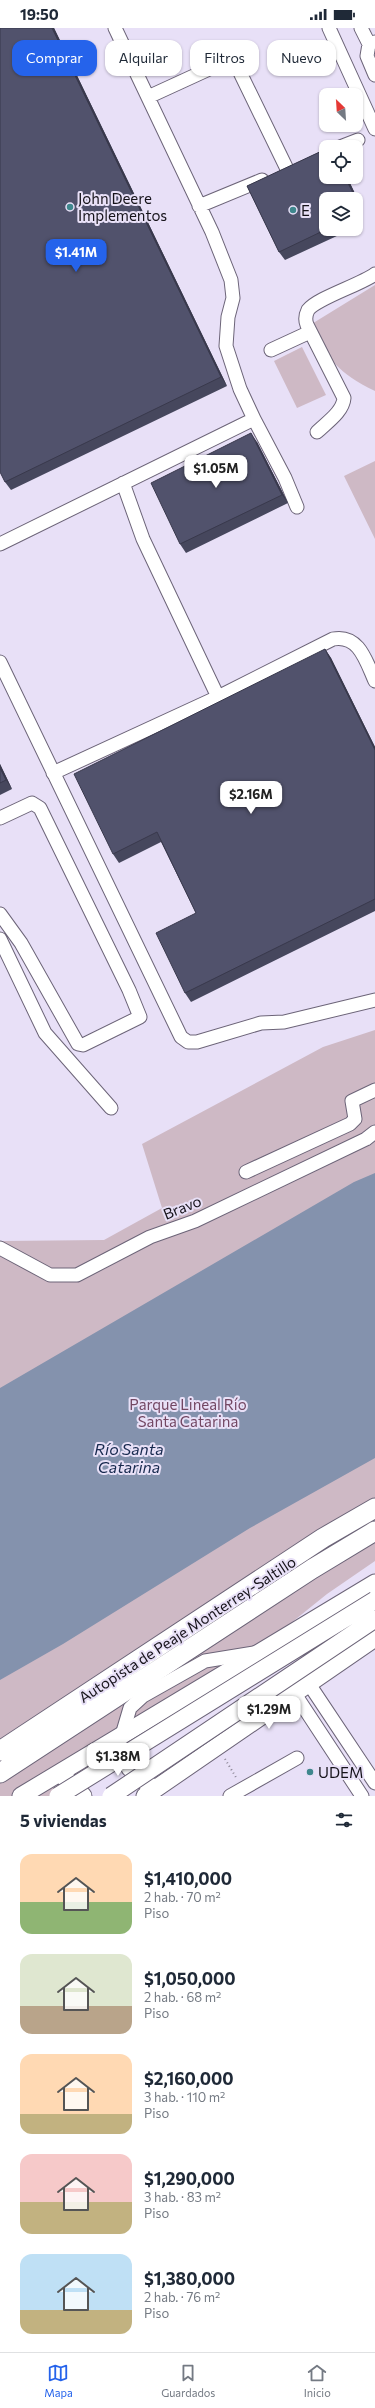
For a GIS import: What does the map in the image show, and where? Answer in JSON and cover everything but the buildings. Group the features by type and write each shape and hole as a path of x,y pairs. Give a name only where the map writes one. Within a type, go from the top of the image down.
{"highway":[{"name":"Autopista de Peaje Monterrey-Saltillo","path":"0,1751 323,1538 375,1508"},
{"name":"Autopista de Peaje Monterrey-Saltillo","path":"0,1773 312,1569 375,1531"}],"main road":[{"path":"21,1796 375,1583"},
{"path":"58,1796 375,1600"},
{"path":"111,1796 375,1619"},
{"path":"120,1737 130,1768 150,1793 375,1638"},
{"path":"59,1773 83,1796"}],"street":[{"path":"115,28 199,206 231,280 233,298 228,317 226,346 240,389 285,478 297,506"},
{"path":"329,28 375,129"},
{"path":"361,28 372,43 367,56 375,74"},
{"path":"148,97 233,58 287,169"},
{"path":"199,206 300,164"},
{"path":"317,432 339,410 344,398 305,320 309,309 375,274"},
{"path":"270,350 310,332"},
{"path":"0,544 254,419"},
{"path":"123,483 143,539 218,697"},
{"path":"54,773 218,697 323,643 340,638 350,640 357,645 375,681"},
{"path":"0,662 177,1030 188,1042 197,1042 261,1023 284,1022 375,1000"},
{"path":"0,818 32,803 38,805 140,1013 139,1018 83,1045 78,1044 5,918 0,914"},
{"path":"0,939 44,1032 111,1108"},
{"path":"246,1172 350,1124 355,1119 352,1101 375,1090"},
{"name":"Bravo","path":"0,1248 50,1276 78,1275 150,1237 195,1221 359,1143 375,1132"},
{"path":"120,1737 130,1708 143,1696 205,1661 264,1651"},
{"path":"309,1684 375,1783"},
{"path":"295,1694 362,1796"},
{"path":"230,1796 297,1758"}],"path":[{"path":"218,1747 244,1789"}],"green space":[{"path":"375,285 375,391 352,378 329,357 310,325"},
{"path":"302,347 326,395 297,408 274,361"},
{"path":"375,461 375,539 344,476"},
{"name":"Parque Lineal Río Santa Catarina","path":"375,1030 375,1561 327,1594 76,1796 0,1796 0,1241 104,1240 162,1208 142,1144 323,1047"}],"water":[{"name":"Río Santa Catarina","path":"375,1173 375,1458 250,1528 63,1644 0,1680 0,1388 354,1182"}],"place":[{"name":"John Deere Implementos","path":"70,207"},
{"name":"E","path":"293,210"},
{"name":"UDEM","path":"310,1772"}]}
